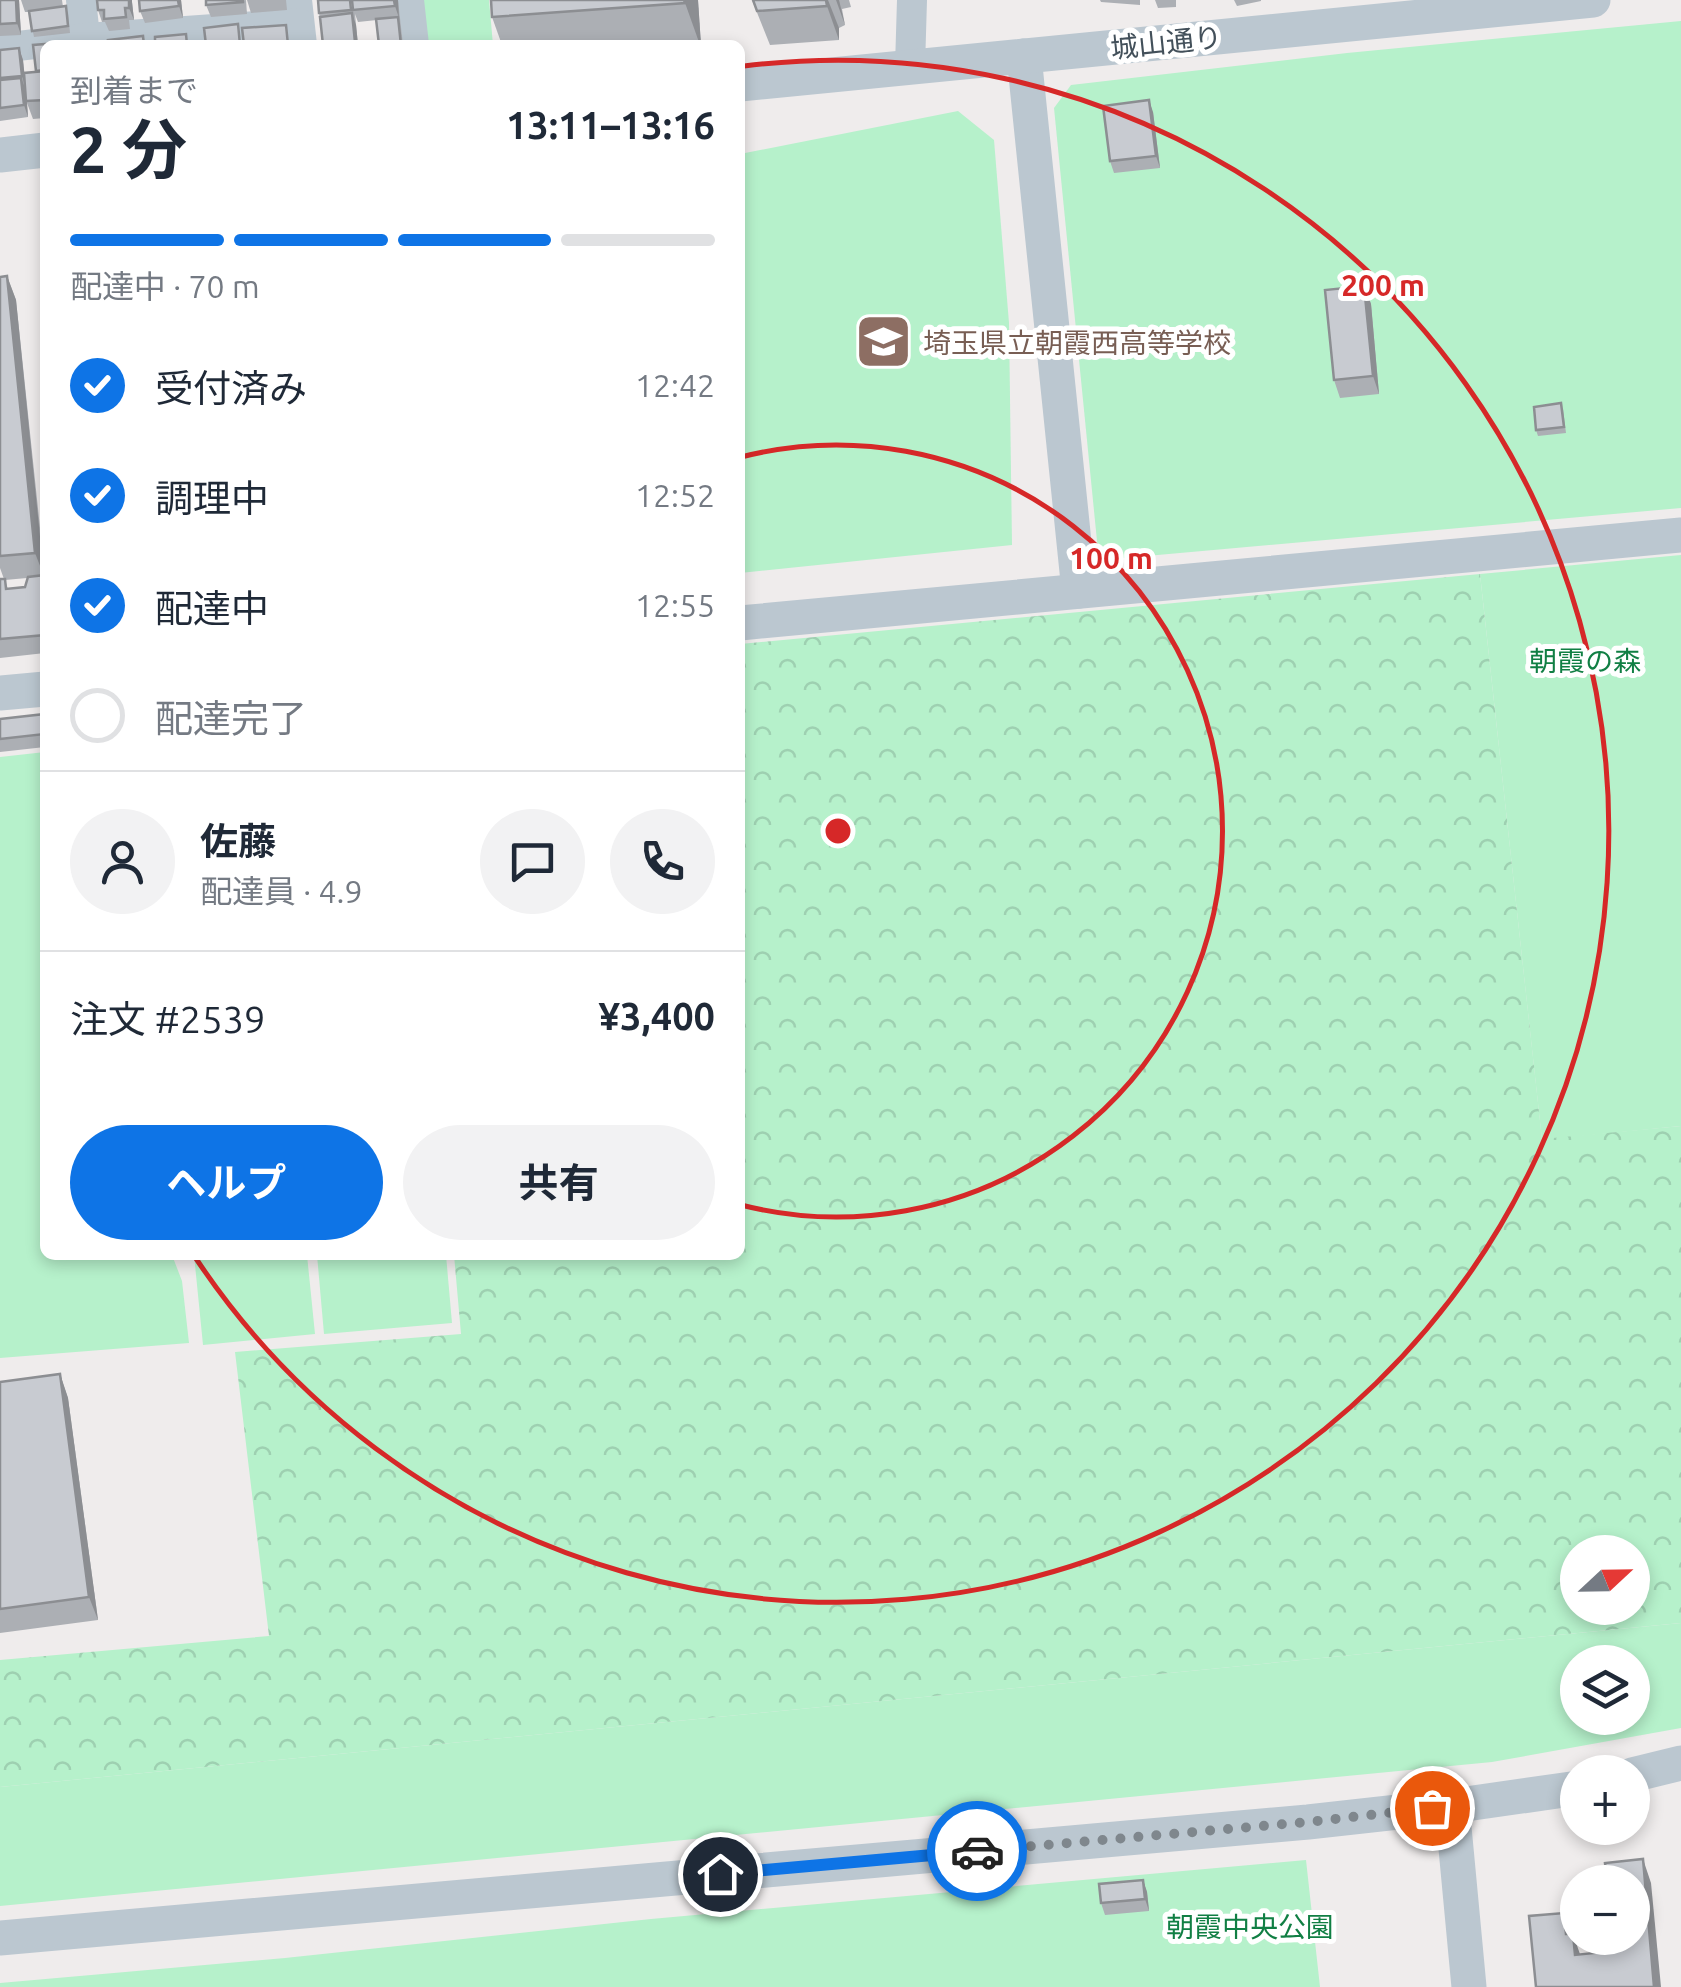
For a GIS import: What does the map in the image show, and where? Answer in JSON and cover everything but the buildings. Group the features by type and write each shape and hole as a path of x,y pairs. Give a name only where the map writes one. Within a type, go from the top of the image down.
{"street":[{"path":"81,0 86,40"},
{"path":"409,0 413,40"},
{"path":"910,67 912,0"},
{"name":"城山通り","path":"745,84 1593,0"},
{"path":"94,40 197,15 299,23"},
{"path":"0,48 40,45"},
{"path":"1024,56 1079,591"},
{"path":"0,155 40,151"},
{"path":"745,622 1681,534"},
{"path":"0,693 40,689"},
{"path":"1650,1771 1681,1763"},
{"path":"0,1938 1308,1822 1560,1791"},
{"path":"1452,1806 1469,1987"}],"green space":[{"path":"419,0 489,0 493,40 423,40"},
{"path":"1681,21 1681,508 1113,559 1098,551 1054,108 1071,85 1347,53"},
{"name":"埼玉県立朝霞西高等学校","path":"958,111 994,140 1009,323 1012,545 745,572 745,153"},
{"name":"朝霞の森","path":"1681,555 1681,1126 1542,1140 1480,574"},
{"path":"1480,574 1542,1139 1681,1126 1681,1623 0,1787 0,1660 269,1636 235,1352 461,1334 454,1260 745,1260 745,644"},
{"path":"40,753 40,1260 174,1260 182,1281 189,1343 0,1358 0,757"},
{"path":"194,1260 308,1260 315,1334 203,1345"},
{"path":"317,1260 446,1260 452,1323 324,1334"},
{"path":"1681,1623 1681,1728 1650,1734 1650,1645 1560,1645 1560,1735 1642,1735 1492,1762 0,1906 0,1787"},
{"name":"朝霞中央公園","path":"1306,1860 1320,1987 0,1987 0,1983 285,1958 651,1919"}],"way so far":[{"path":"977,1851 1432,1808"}],"place":[{"name":"埼玉県立朝霞西高等学校","path":"884,342"}],"route":[{"path":"720,1874 977,1851"}]}
